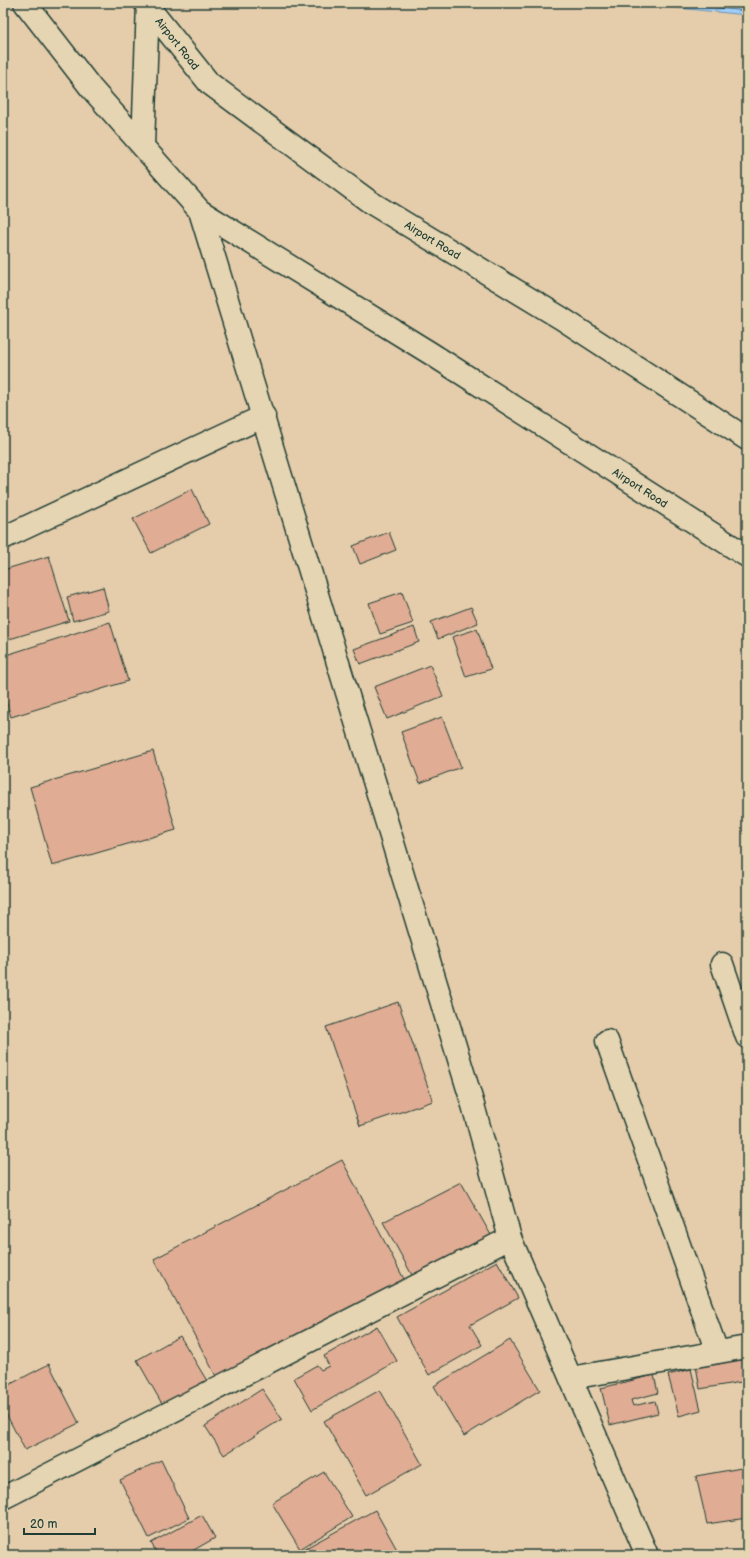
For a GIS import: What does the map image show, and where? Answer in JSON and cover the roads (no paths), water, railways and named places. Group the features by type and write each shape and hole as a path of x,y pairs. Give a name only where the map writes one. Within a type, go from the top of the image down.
{"street":[{"name":"Airport Road","path":"25,3 91,88 200,211 430,353 747,556"},
{"name":"Airport Road","path":"143,146 147,4"},
{"name":"Airport Road","path":"147,4 209,83 370,202 561,318 747,439"},
{"path":"200,211 264,416 473,1105 510,1238 647,1555"},
{"path":"3,538 264,416"},
{"path":"722,964 747,1037"},
{"path":"607,1041 717,1352"},
{"path":"3,1498 510,1238"},
{"path":"571,1378 747,1347"}],"water":[{"path":"629,3 747,3 747,15"}]}
